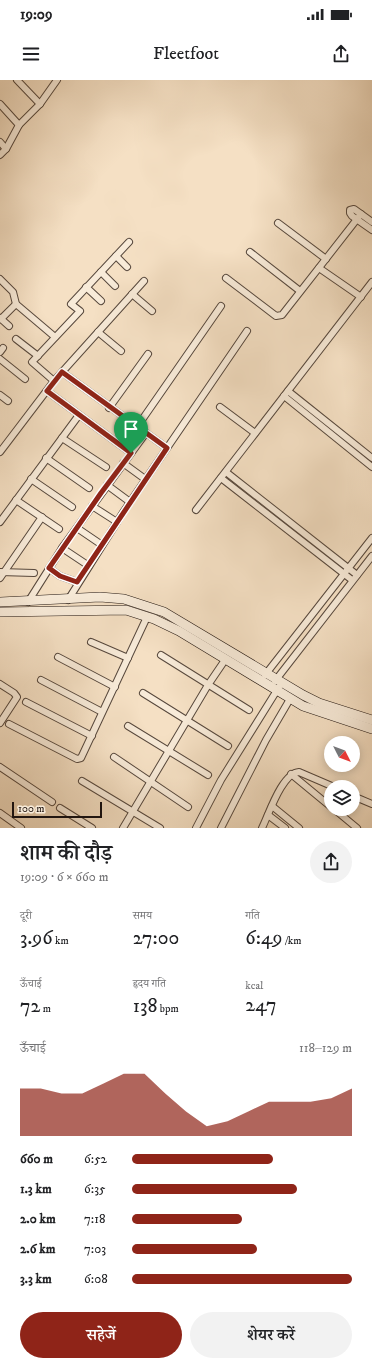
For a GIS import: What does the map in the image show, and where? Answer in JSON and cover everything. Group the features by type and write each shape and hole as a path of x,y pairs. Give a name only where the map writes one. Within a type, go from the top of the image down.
{"main road":[{"path":"0,602 28,602 100,597 124,599 158,609 319,703 372,720"},
{"path":"0,612 126,610 148,616 179,631 302,706 372,729"}],"street":[{"path":"17,80 40,104"},
{"path":"0,155 6,149 19,125 40,104 56,81"},
{"path":"0,104 19,125"},
{"path":"0,142 6,149"},
{"path":"359,216 372,222"},
{"path":"359,216 372,230"},
{"path":"226,278 279,316 319,268 359,216"},
{"path":"278,223 326,259"},
{"path":"54,381 32,362 80,311 71,304 129,242"},
{"path":"250,252 300,291"},
{"path":"116,256 127,267"},
{"path":"319,268 361,297"},
{"path":"101,272 115,286"},
{"path":"0,278 13,292 16,304 55,337"},
{"path":"0,452 54,381 144,280"},
{"path":"196,510 372,282"},
{"path":"86,287 101,301"},
{"path":"132,294 152,311"},
{"path":"9,326 1,318 16,304"},
{"path":"137,427 221,306"},
{"path":"68,600 77,582 130,502 247,331"},
{"path":"98,332 121,351"},
{"path":"16,339 38,356"},
{"path":"109,408 148,354"},
{"path":"0,359 25,378"},
{"path":"62,372 109,408 167,448"},
{"path":"47,391 131,453"},
{"path":"286,394 372,458"},
{"path":"286,394 372,467"},
{"path":"0,395 8,401"},
{"path":"220,407 255,433"},
{"path":"0,522 79,415"},
{"path":"28,602 62,548 146,433"},
{"path":"62,438 106,467"},
{"path":"46,458 89,488"},
{"path":"123,463 146,480"},
{"path":"226,472 357,575"},
{"path":"221,478 352,580"},
{"path":"31,480 72,507"},
{"path":"107,485 130,502"},
{"path":"16,500 59,529"},
{"path":"92,506 117,522"},
{"path":"1,574 42,518"},
{"path":"77,528 102,545"},
{"path":"261,681 372,538"},
{"path":"62,548 89,566"},
{"path":"196,828 279,681 352,580 372,556"},
{"path":"49,568 60,576 77,582"},
{"path":"1,574 34,573"},
{"path":"9,724 79,760 83,756 102,712 148,616"},
{"path":"91,642 128,658"},
{"path":"161,655 249,710"},
{"path":"58,657 115,687"},
{"path":"123,828 208,685 225,660"},
{"path":"41,680 102,712"},
{"path":"0,684 14,693 17,697 0,723"},
{"path":"143,693 228,746"},
{"path":"221,828 266,740 290,699"},
{"path":"26,702 92,736"},
{"path":"128,726 208,775"},
{"path":"114,757 188,807"},
{"path":"0,767 52,802"},
{"path":"262,828 285,780 291,774 299,772 324,783"},
{"path":"291,774 324,800"},
{"path":"82,781 160,828"},
{"path":"360,799 372,804"},
{"path":"272,806 299,828"},
{"path":"60,808 92,828"},
{"path":"0,813 21,828"},
{"path":"268,815 285,828"},
{"path":"342,816 357,828"}],"route":[{"path":"62,372 109,408 167,448 77,582 60,576 49,568 101,493 131,453 47,391 62,372"}]}
